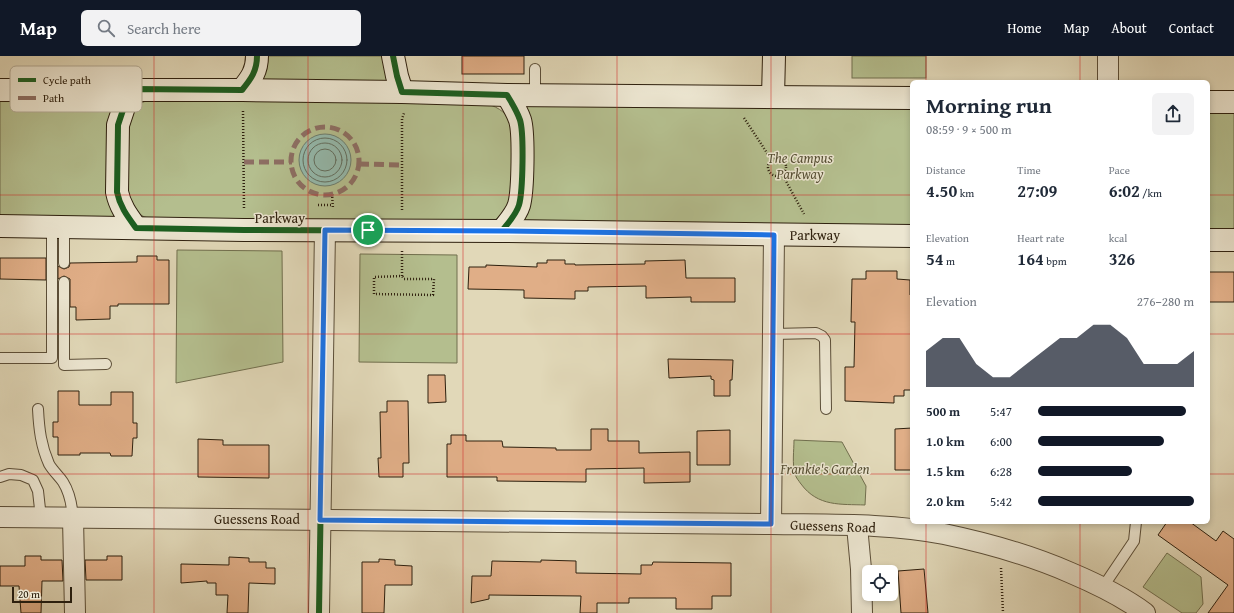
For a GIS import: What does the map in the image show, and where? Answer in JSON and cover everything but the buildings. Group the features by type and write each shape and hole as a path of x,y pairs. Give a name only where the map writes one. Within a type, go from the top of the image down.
{"street":[{"path":"243,99 254,75 257,56"},
{"path":"393,56 396,76 402,92"},
{"path":"773,97 774,56"},
{"path":"1108,56 1108,80"},
{"path":"0,90 10,90"},
{"path":"142,90 243,99 402,92 507,95 910,98"},
{"path":"502,231 513,217 521,196 522,131 516,110 507,95"},
{"path":"1210,102 1234,102"},
{"path":"122,112 118,125 117,192 123,210 136,228"},
{"name":"Parkway","path":"0,226 910,236"},
{"path":"319,613 325,230"},
{"path":"771,524 774,235"},
{"path":"1210,240 1234,240"},
{"name":"Guessens Road","path":"0,517 771,524 857,526 902,529 943,534 1000,547 1042,560 1103,587 1145,613"},
{"path":"73,518 75,613"},
{"path":"857,526 861,569 862,613"}],"lane":[{"path":"534,69 535,95"},
{"path":"58,227 64,263"},
{"path":"0,358 52,358 58,227"},
{"path":"64,282 64,365 106,364"},
{"path":"774,334 816,333 822,336 825,340 826,409"},
{"path":"38,409 40,436 44,452 50,466 63,482 71,500 73,518"},
{"path":"0,476 9,474 21,475 33,480 38,491 41,518"},
{"path":"1103,587 1134,541 1136,524"}],"path":[{"path":"730,97 771,159"},
{"path":"243,99 244,214"},
{"path":"781,158 784,162 786,166 785,171 782,174 777,176 769,172 768,163 771,159 781,158"},
{"path":"782,174 808,220"},
{"path":"318,205 333,205"},
{"path":"1000,547 1003,613"}],"green space":[{"path":"265,56 386,56 391,83 260,80"},
{"path":"852,56 926,56 926,78 852,78"},
{"path":"0,97 10,97 10,112 116,112 115,212 113,218 0,216"},
{"path":"148,100 486,103 496,107 502,112 508,118 513,127 513,197 504,213 494,221 147,218 138,213 129,203 125,126 133,112 142,112 142,103"},
{"name":"The Campus Parkway","path":"524,104 910,106 910,228 522,223"},
{"path":"1210,108 1234,111 1234,228 1225,231 1210,231"},
{"path":"177,250 282,251 283,362 176,383"},
{"path":"360,254 457,255 457,363 359,362"},
{"name":"Frankie's Garden","path":"794,440 842,442 866,486 865,505 830,503 815,497 808,491 798,481 795,474 793,461"},
{"path":"1167,553 1201,577 1203,604 1196,613 1182,613 1143,587"}],"water":[{"path":"325,134 339,138 347,146 351,160 347,174 339,182 325,186 311,182 303,174 299,160 303,146 311,138"}],"marked path":[{"path":"325,127 338,130 349,137 356,148 359,161 356,174 349,185 338,192 325,195 312,192 301,185 294,174 291,161 294,148 301,137 312,130 325,127"},
{"path":"244,162 292,162"},
{"path":"359,164 402,165"}],"cycle path":[{"path":"142,89 242,90 253,74 257,56"},
{"path":"122,112 118,125 117,192 122,207 136,228 502,231 518,209 522,175 520,120 509,98 507,95 402,92 393,56"},
{"path":"319,613 325,230"}],"route":[{"path":"325,230 368,230 774,235 771,524 320,520 325,230"}]}
